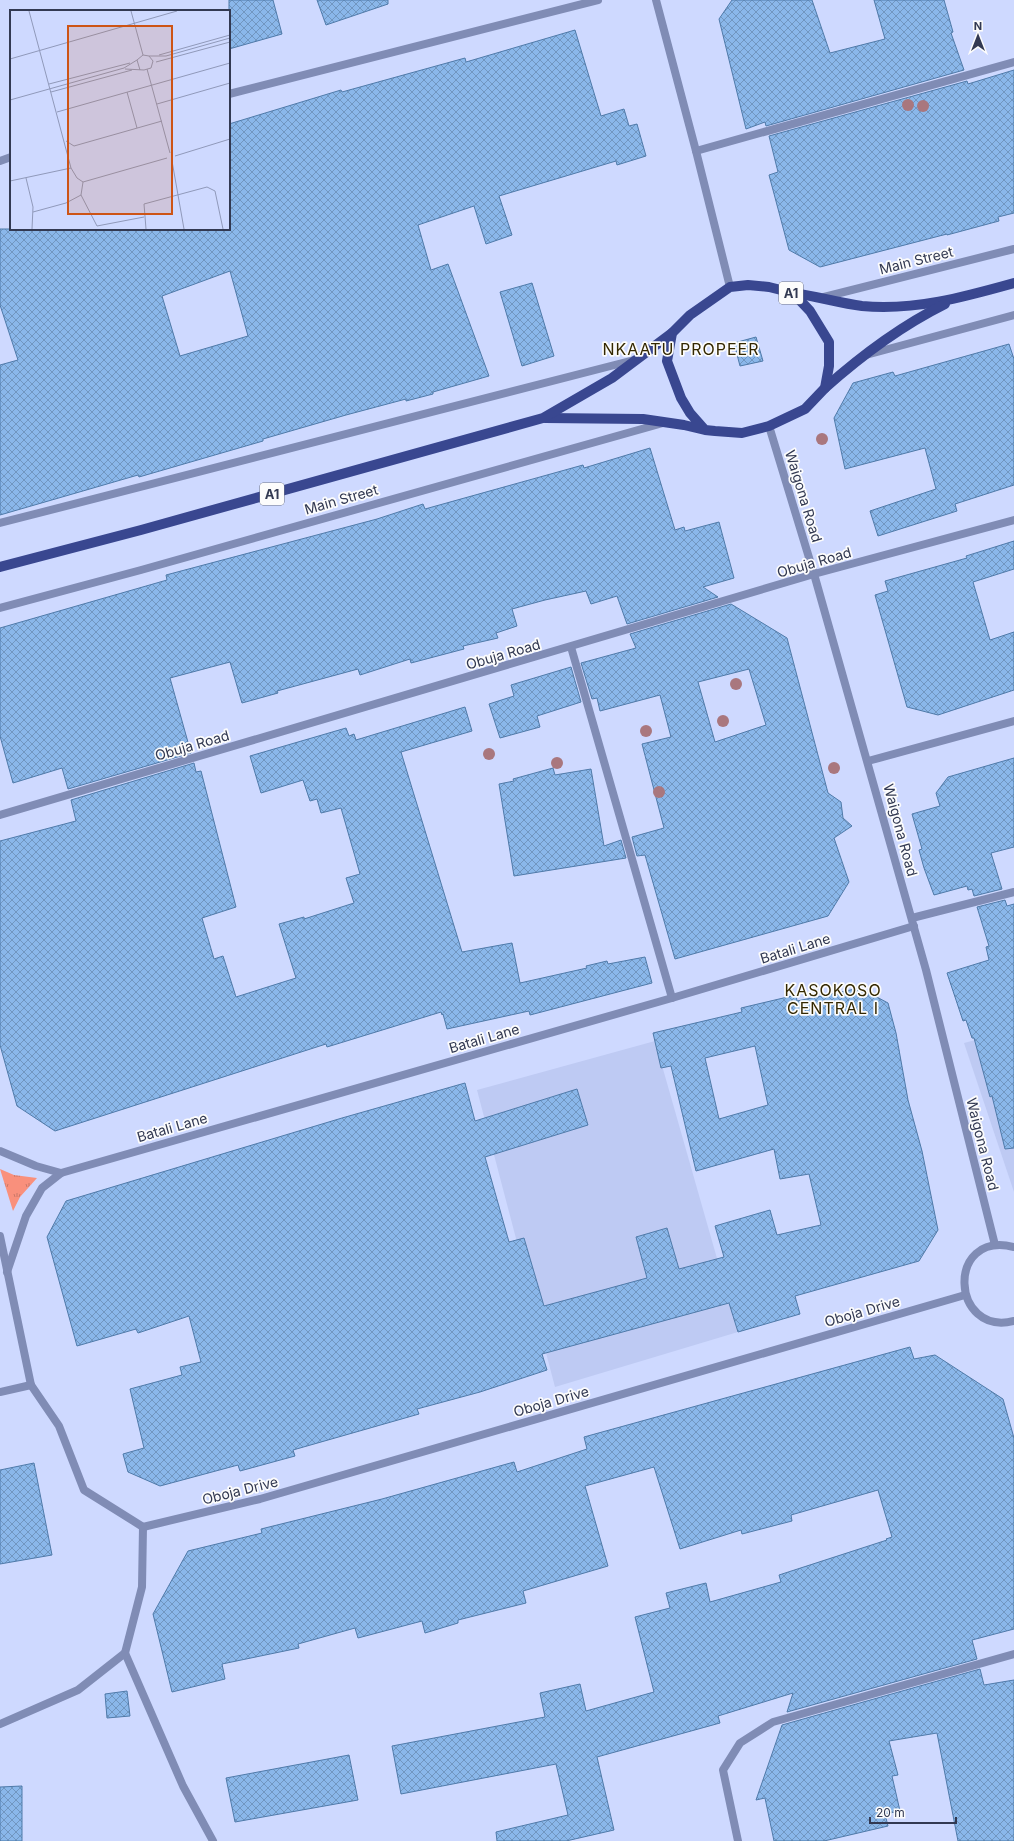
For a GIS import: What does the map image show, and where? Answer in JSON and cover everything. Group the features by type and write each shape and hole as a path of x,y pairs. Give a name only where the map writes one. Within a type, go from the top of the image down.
{"main road":[{"name":"Main Street","path":"544,418 640,358 672,333 690,314 730,288 748,285 769,287 862,306 908,306 952,300 1014,283"},
{"name":"A1","path":"793,293 810,311 828,342 828,366 825,388"},
{"name":"Main Street","path":"0,567 141,530 544,418 643,419 705,430 742,433 769,426 805,409 825,388 862,357 911,322 952,300"},
{"path":"672,333 667,362 681,398 690,413 705,430"}],"street":[{"path":"230,94 598,0"},
{"path":"656,0 730,288"},
{"path":"696,151 1014,62"},
{"path":"0,161 10,157"},
{"name":"Main Street","path":"824,298 1014,249"},
{"name":"Main Street","path":"862,357 1014,315"},
{"name":"Main Street","path":"0,523 640,358"},
{"name":"Main Street","path":"0,608 149,568 665,422"},
{"name":"Waigona Road","path":"769,426 814,574 913,922 995,1245"},
{"name":"Obuja Road","path":"0,815 814,574 1014,520"},
{"path":"571,647 672,998"},
{"path":"868,761 1014,721"},
{"name":"Batali Lane","path":"7,1272 26,1216 42,1188 61,1172 672,998 913,922 1014,892"},
{"name":"Batali Lane","path":"0,1151 36,1166 61,1172"},
{"path":"0,1236 31,1385 59,1426 84,1490 143,1527 142,1587 125,1653 78,1690 0,1724"},
{"path":"1014,1247 995,1245 984,1248 968,1264 964,1280 965,1295 970,1304 985,1318 996,1322 1014,1323"},
{"name":"Oboja Drive","path":"143,1527 260,1499 965,1295"},
{"path":"0,1392 31,1385"},
{"path":"125,1653 184,1786 213,1841"},
{"path":"738,1841 724,1770 740,1743 773,1722 1014,1654"}],"shaded area":[{"path":"1014,1030 1014,1192 964,1043"},
{"path":"655,1041 738,1332 555,1387 477,1090"}],"green space":[{"path":"0,1169 14,1175 37,1178 20,1197 13,1211"}],"building":[{"path":"229,0 273,0 282,34 230,49"},
{"path":"317,0 388,0 388,4 326,25"},
{"path":"732,0 812,0 830,53 885,39 874,0 944,0 953,32 951,33 964,70 766,126 765,122 746,129 719,19"},
{"path":"575,30 601,116 624,109 629,126 637,124 646,156 617,165 616,161 499,196 512,235 486,244 474,206 418,225 431,270 448,264 489,376 433,392 433,394 406,401 406,399 346,415 139,477 138,475 0,515 0,365 18,360 0,305 0,229 230,230 230,124 341,90 342,92 465,58 466,62","holes":["230,271 248,336 180,356 162,296"]},
{"path":"1014,70 1014,213 998,217 999,221 820,267 789,250 769,175 778,172 769,136 967,81 968,84"},
{"path":"532,283 554,356 522,366 500,292"},
{"path":"756,337 763,361 740,366 734,343"},
{"path":"1009,344 1014,359 1014,485 955,504 957,511 878,536 870,511 936,489 925,448 845,469 834,418 853,383 893,372 895,376"},
{"path":"650,448 675,530 684,527 685,531 719,522 734,578 703,587 718,597 627,624 617,596 591,604 586,591 545,600 512,609 517,626 496,633 498,638 463,646 464,649 411,663 410,659 360,675 358,669 277,691 278,693 242,703 230,662 170,678 191,753 68,789 62,768 13,783 0,736 0,628 167,580 166,575 377,519 423,504 425,509 583,465 584,468"},
{"path":"1014,541 1014,569 973,582 990,640 1014,632 1014,690 938,715 907,707 875,595 888,591 885,581 967,558 966,556"},
{"path":"731,604 787,638 828,793 841,802 843,818 852,826 834,838 849,882 828,916 675,959 645,855 637,856 632,837 664,828 642,744 671,737 660,695 600,711 597,698 592,699 581,663 636,648 630,634","holes":["749,669 766,725 715,742 698,682"]},
{"path":"571,667 581,702 537,716 540,727 500,738 489,704 514,696 511,685"},
{"path":"465,707 472,731 401,752 462,952 512,943 520,983 587,968 586,966 607,961 608,964 645,957 652,983 530,1015 529,1011 447,1029 443,1014 442,1015 441,1012 327,1047 326,1044 55,1131 17,1106 0,1045 0,841 76,821 71,800 194,763 196,772 201,771 236,907 202,918 214,959 223,956 236,997 296,978 279,924 304,917 304,919 354,903 346,878 360,874 341,808 321,813 317,799 310,801 303,780 261,793 250,756 346,728 349,736 354,734 356,740"},
{"path":"1014,758 1014,847 991,853 1002,889 974,896 972,889 968,890 967,886 934,895 919,850 922,849 912,814 940,806 936,793 948,777"},
{"path":"553,768 555,775 591,769 604,846 621,840 626,858 514,876 499,784 514,781 513,779"},
{"path":"1005,900 1007,906 1014,904 1014,1148 1005,1149 992,1096 990,1097 974,1038 972,1038 966,1020 963,1021 947,973 989,960 986,947 989,946 977,907"},
{"path":"860,988 888,1003 896,1033 908,1100 922,1151 938,1230 919,1261 795,1296 800,1314 738,1332 729,1303 542,1354 547,1370 480,1392 417,1409 419,1414 293,1450 295,1456 240,1471 238,1465 160,1486 128,1472 123,1454 144,1448 130,1389 182,1375 180,1367 201,1362 189,1316 138,1333 136,1329 77,1346 47,1237 66,1201 342,1118 465,1083 475,1121 577,1089 588,1125 485,1157 509,1242 524,1238 544,1306 647,1278 636,1237 667,1228 679,1269 724,1257 715,1226 770,1210 777,1235 821,1225 809,1174 780,1179 774,1149 696,1171 671,1066 661,1068 653,1033 742,1012 741,1008 796,995 797,1001","holes":["755,1046 768,1105 719,1119 705,1058"]},
{"path":"910,1347 914,1359 935,1355 1003,1399 1014,1438 1014,1629 972,1640 977,1659 787,1712 793,1693 718,1716 720,1723 597,1757 614,1830 566,1841 497,1841 496,1832 568,1815 556,1764 401,1794 392,1746 545,1717 540,1693 580,1684 586,1711 654,1692 635,1617 670,1608 666,1593 706,1583 710,1602 781,1582 779,1575 887,1540 886,1539 892,1537 878,1490 791,1515 792,1521 742,1534 741,1530 680,1549 654,1467 585,1486 608,1566 523,1591 526,1603 458,1620 458,1623 425,1633 422,1621 358,1638 355,1628 298,1644 299,1648 222,1664 225,1679 172,1692 153,1614 188,1551 262,1533 261,1529 382,1499 514,1462 517,1472 587,1449 584,1437"},
{"path":"34,1463 52,1555 0,1564 0,1470"},
{"path":"980,1669 984,1685 1014,1680 1014,1841 958,1841 937,1733 889,1741 898,1775 892,1776 900,1811 885,1814 888,1826 824,1841 774,1841 765,1798 756,1800 782,1725"},
{"path":"127,1691 130,1716 107,1718 105,1694"},
{"path":"349,1755 358,1800 235,1822 226,1778"},
{"path":"22,1786 22,1841 0,1841 0,1787"}],"district":[{"name":"NKAATU PROPEER","path":"681,349"},
{"name":"KASOKOSO CENTRAL I","path":"833,999"}]}
